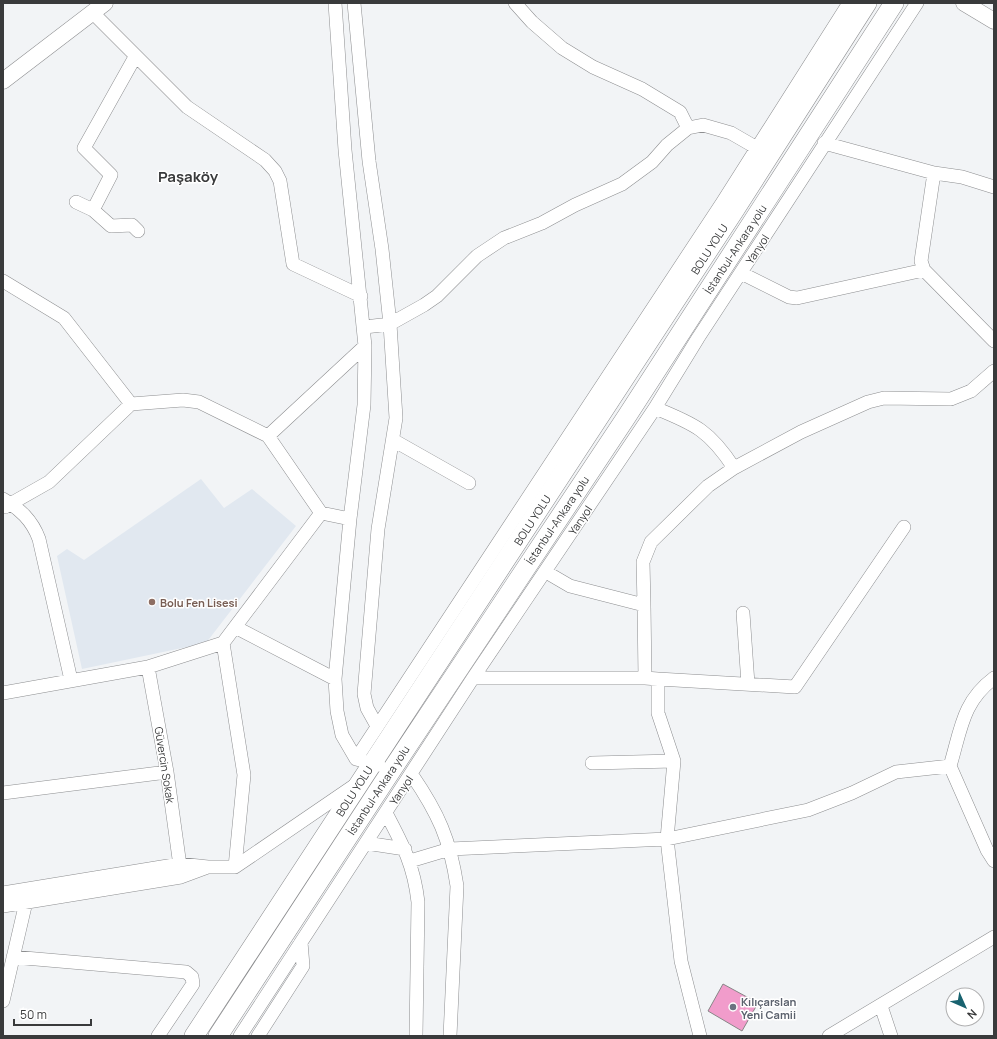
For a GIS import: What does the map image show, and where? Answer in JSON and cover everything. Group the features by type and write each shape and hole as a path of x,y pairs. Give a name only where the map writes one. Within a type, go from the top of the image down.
{"highway":[{"name":"BOLU YOLU","path":"194,1036 728,207 868,3"},
{"name":"İstanbul-Ankara yolu","path":"218,1036 393,768 627,416 894,3"}],"main road":[{"path":"964,3 994,21"},
{"path":"3,67 95,6"},
{"path":"3,80 95,6"}],"street":[{"path":"335,3 345,150 365,327 364,406 350,519 335,679 337,711 342,735 356,759 382,766"},
{"path":"354,3 369,160 382,249 390,324 396,418 378,529 364,694 367,708 377,726"},
{"path":"515,3 532,22 562,48 593,67 642,89 680,112 688,128"},
{"path":"356,759 728,207 757,148 849,3"},
{"name":"Yanyol","path":"240,1036 412,775 473,678 546,572 655,408 698,338 824,143 917,3"},
{"path":"95,6 135,57 187,107 265,160 276,171 280,181 293,264 361,296"},
{"path":"93,210 110,175 84,148 135,57"},
{"path":"365,327 390,324 437,296 477,256 504,238 542,223 575,205 622,184 652,162 667,145 688,128 703,125 731,133 757,148"},
{"path":"824,143 934,173 962,177 994,187"},
{"path":"934,173 921,261 924,270 994,341"},
{"path":"76,202 93,210 111,226 132,225 138,231"},
{"path":"740,273 789,297 797,298 924,270"},
{"path":"3,281 64,318 132,404"},
{"path":"627,416 698,338"},
{"path":"268,436 365,346"},
{"path":"700,1036 681,961 667,840 674,762 658,712 652,679 644,605 644,562 652,542 702,490 734,468 801,432 868,402 884,398 951,399 962,395 980,384 994,370"},
{"path":"980,384 994,384"},
{"path":"71,680 39,539 30,520 6,504 49,482 132,404 183,400 199,402 268,436 321,513 350,519"},
{"path":"655,408 697,426 716,442 734,468"},
{"path":"393,440 469,483"},
{"path":"3,693 148,667 223,643 321,513"},
{"path":"473,678 652,679 795,687 904,527"},
{"path":"546,572 570,586 644,605"},
{"path":"743,613 748,684"},
{"path":"235,627 335,679"},
{"path":"223,643 244,775 235,867"},
{"name":"Güvercin Sokak","path":"148,667 167,772 181,870"},
{"path":"992,853 950,766 968,706 976,694 994,678"},
{"path":"592,763 674,762"},
{"path":"3,893 181,870 208,867 235,867 382,766"},
{"path":"184,1036 382,766"},
{"path":"366,843 407,855 450,850 667,840 808,810 852,793 896,772 950,766"},
{"path":"3,793 167,772"},
{"path":"412,775 433,807 443,828 450,850 457,886 450,1036"},
{"path":"386,813 407,855 416,884 418,902 416,1036"},
{"path":"3,906 181,870"},
{"path":"3,1001 26,902"},
{"path":"829,1036 994,937"},
{"path":"258,1036 302,966 301,942"},
{"path":"13,957 186,972 192,977 192,984 158,1036"},
{"path":"881,1006 891,1036"}],"shaded area":[{"name":"Bolu Fen Lisesi","path":"201,479 224,508 252,489 296,526 206,643 82,669 57,556 67,549 84,560"}],"building":[{"name":"Kılıçarslan Yeni Camii","path":"723,984 758,1003 742,1031 708,1011"}],"place":[{"name":"Bolu Fen Lisesi","path":"152,602"},
{"name":"Kılıçarslan Yeni Camii","path":"733,1007"}],"district":[{"name":"Paşaköy","path":"188,176"}]}
